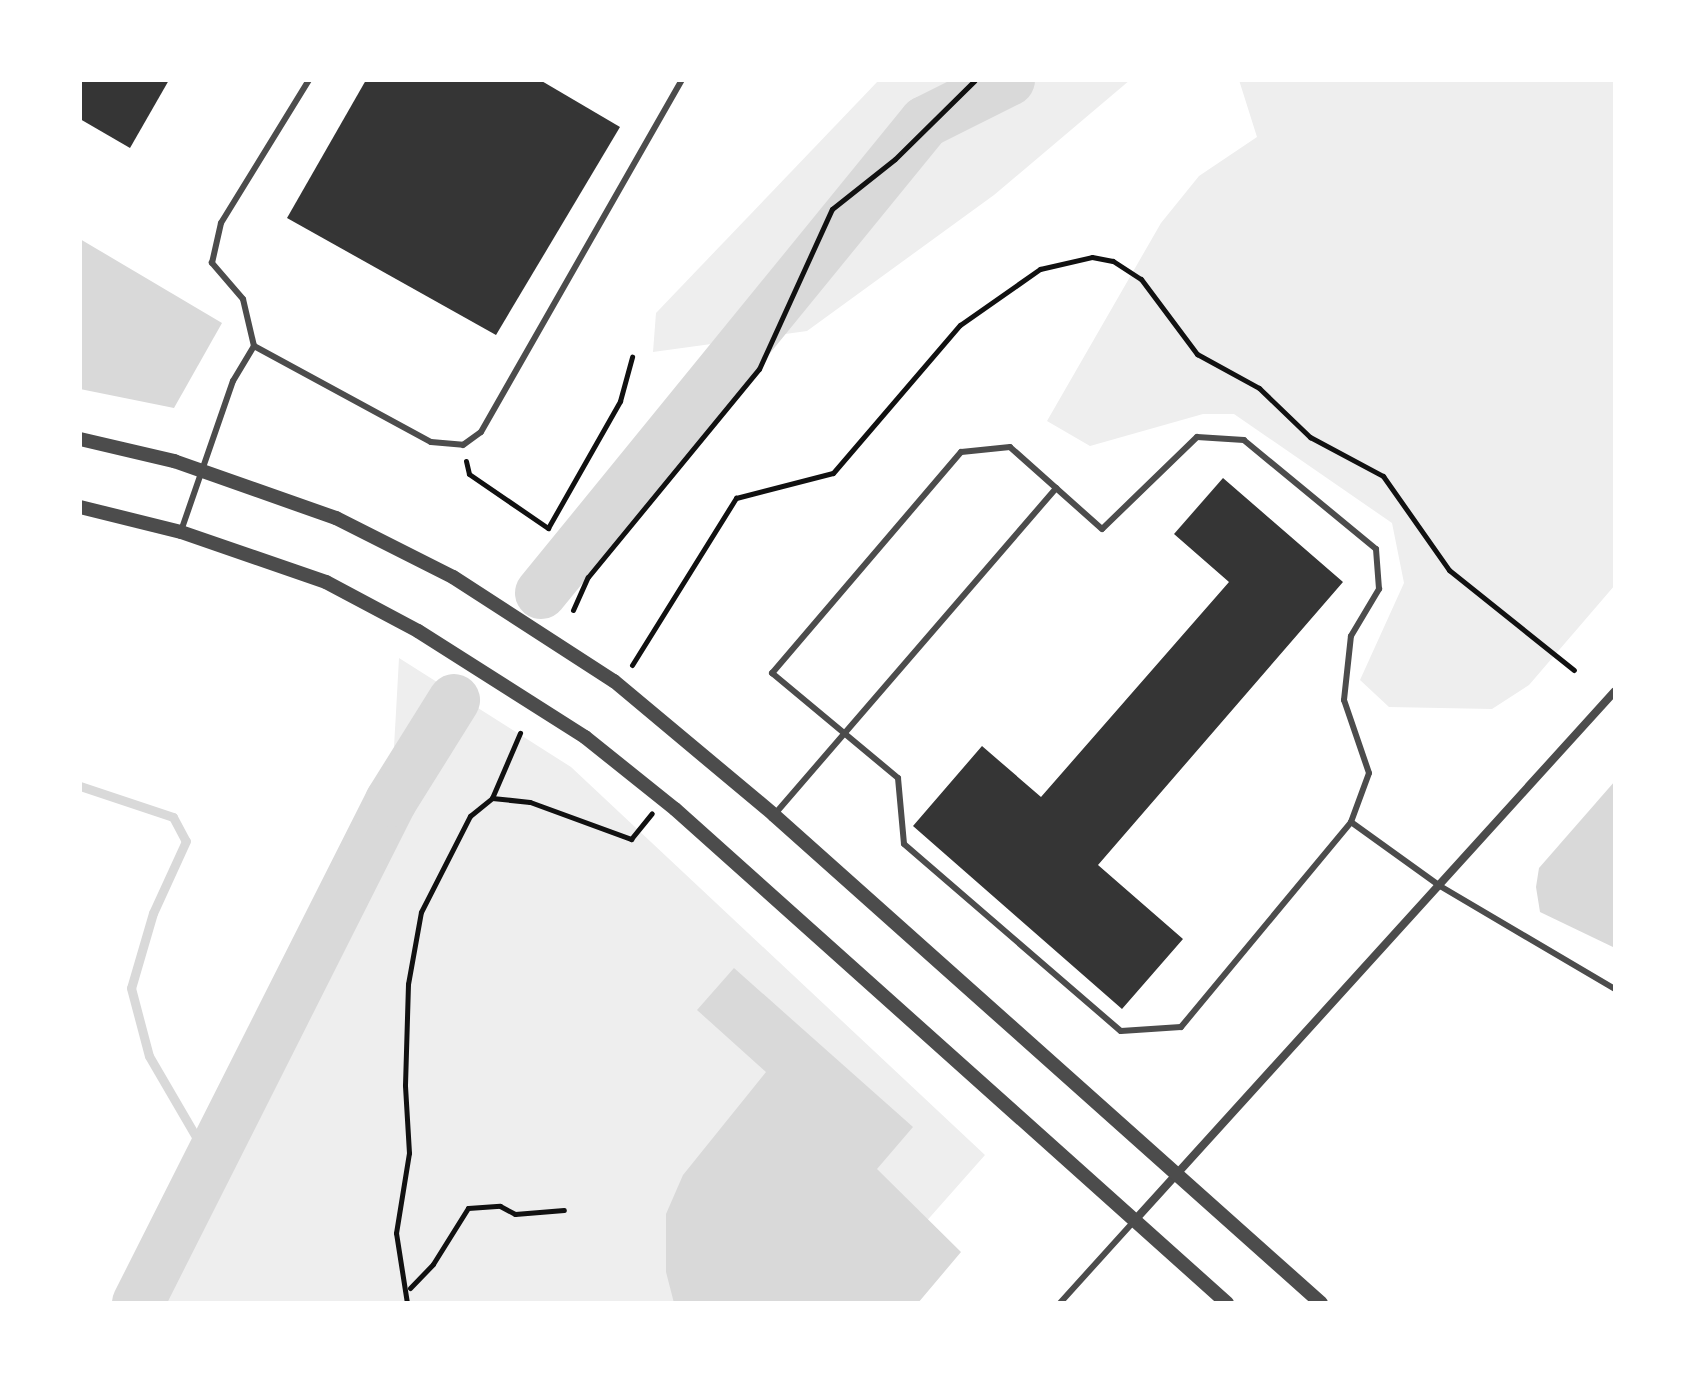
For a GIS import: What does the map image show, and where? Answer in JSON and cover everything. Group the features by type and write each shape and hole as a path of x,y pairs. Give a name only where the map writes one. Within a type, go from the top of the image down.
{"street":[{"path":"80,439 203,471 336,518 453,577 614,681 774,815 1321,1303"},
{"path":"80,507 181,532 326,582 418,631 585,737 675,809 1227,1303"},
{"path":"1135,1220 1179,1176 1615,691"}],"lane":[{"path":"181,532 233,381 254,346 243,299 212,263 221,223 309,80"},
{"path":"254,346 431,442 463,445 481,432 682,80"},
{"path":"1197,437 1244,440 1376,549 1379,589 1351,636 1344,700 1369,773 1351,822 1181,1027 1121,1031 904,844 898,778 845,734 772,673 961,452 1010,447 1102,529 1197,437"},
{"path":"774,815 1056,488"},
{"path":"1351,822 1440,886 1615,989"},
{"path":"1060,1303 1135,1220"}],"path":[{"path":"573,610 588,577 759,369 832,209 895,159 975,80"},
{"path":"632,665 736,498 757,488 806,484 833,473 971,316 1040,269 1092,257 1113,261 1141,279 1197,354 1259,388 1310,437 1383,476 1449,570 1574,670"},
{"path":"463,445 469,474 548,528 620,401 632,357"},
{"path":"407,1303 409,1289 396,1233 409,1153 405,1085 408,984 421,912 470,816 492,798 520,733"},
{"path":"492,798 530,802 631,839 643,824"},
{"path":"409,1289 433,1264 468,1208 500,1206 515,1214 564,1210"}],"shaded area":[{"path":"879,80 1130,80 994,195 807,331 653,352 656,313"},
{"path":"1239,80 1615,80 1615,585 1529,685 1492,709 1389,707 1360,680 1404,583 1392,523 1234,414 1203,414 1090,446 1047,421 1161,223 1199,176 1257,137"},
{"path":"80,239 222,323 174,408 80,389"},
{"path":"399,658 571,767 985,1155 854,1303 153,1303 391,801"},
{"path":"1615,781 1615,948 1540,912 1536,887 1539,868"},
{"path":"734,968 913,1127 877,1169 961,1252 918,1303 674,1303 666,1272 666,1214 683,1175 766,1072 697,1010"}],"building":[{"path":"80,80 169,80 130,148 80,119"},
{"path":"366,80 540,80 620,127 496,335 287,218"},
{"path":"1223,478 1343,582 1098,865 1183,939 1122,1009 913,826 982,746 1041,797 1229,582 1174,534"}],"waterway":[{"path":"541,593 925,122 1009,80"},
{"path":"138,1303 391,801 454,700"},
{"path":"80,786 173,817 186,841 153,913 131,988 149,1056 210,1161"}]}
